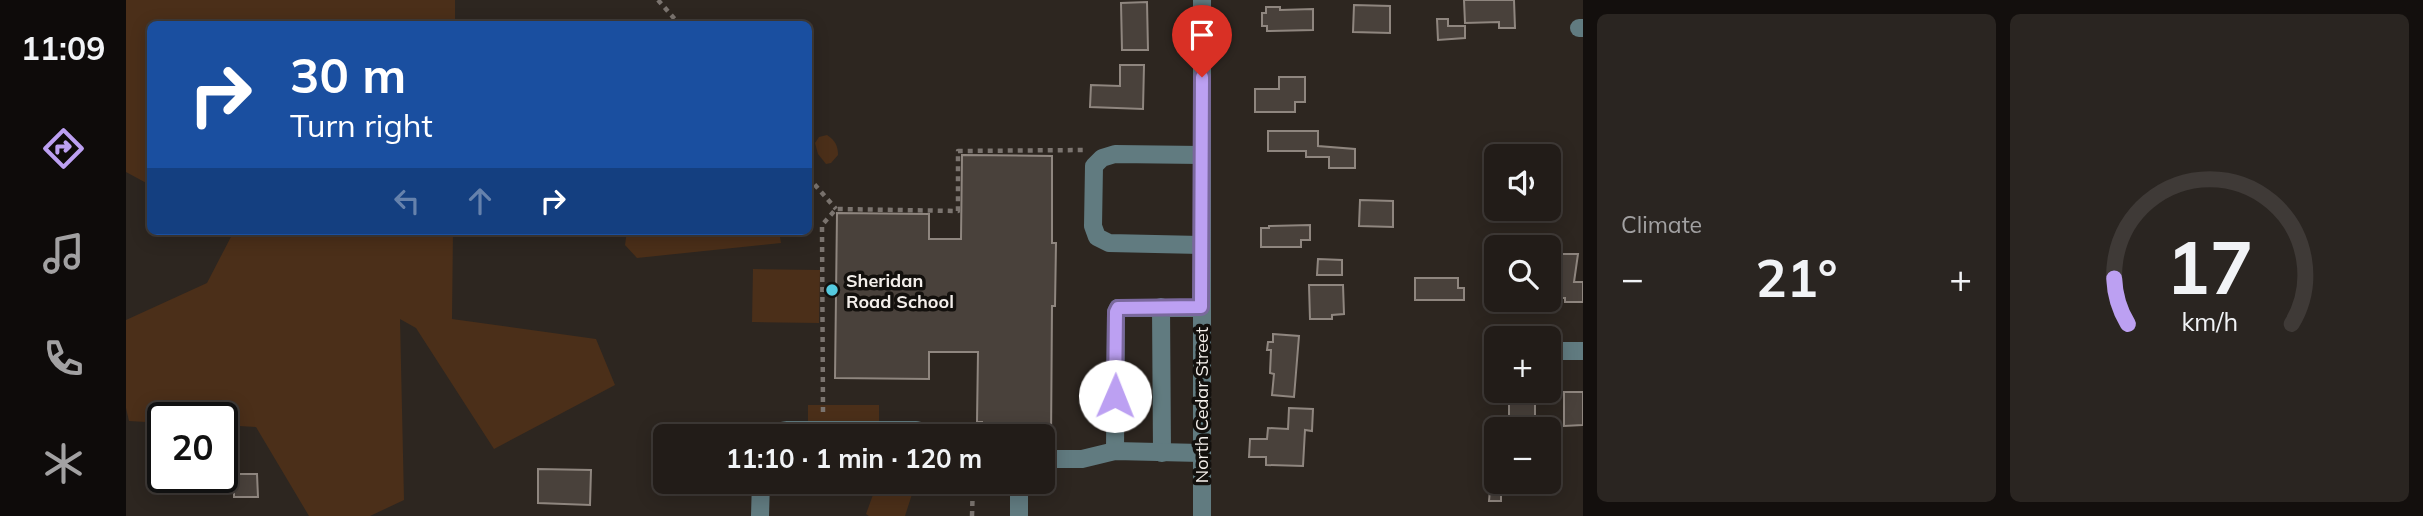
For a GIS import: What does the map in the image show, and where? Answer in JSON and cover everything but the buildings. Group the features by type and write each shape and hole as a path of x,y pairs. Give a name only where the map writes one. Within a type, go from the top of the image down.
{"street":[{"name":"North Cedar Street","path":"1202,0 1202,516"},
{"path":"1201,245 1109,243 1097,237 1093,226 1094,166 1102,158 1115,154 1202,155"},
{"path":"1115,452 1116,312 1122,306 1201,307"},
{"path":"1161,307 1161,453"},
{"path":"1561,351 1583,351"},
{"path":"1055,458 1082,458 1115,452 1201,453"},
{"path":"761,494 761,516"},
{"path":"1019,494 1019,516"}],"path":[{"path":"658,0 676,21"},
{"path":"812,182 836,209 958,211 958,150 1084,150 1102,158"},
{"path":"823,424 822,225 836,209"},
{"path":"972,516 973,494"}],"shaded area":[{"path":"126,0 455,0 455,21 147,21 147,183 126,172"},
{"path":"827,135 835,143 838,155 831,163 826,164 818,154 815,143 819,137"},
{"path":"232,235 453,235 452,319 596,339 615,385 494,449 416,328 400,319 404,500 370,516 309,516 256,427 238,426 238,402 147,402 147,422 129,421 126,408 126,320 207,283"},
{"path":"626,235 780,235 781,243 637,258 625,245"},
{"path":"753,269 820,270 819,323 752,322"},
{"path":"808,405 879,405 879,424 808,424"},
{"path":"873,494 912,494 905,516 866,514"}],"place":[{"name":"Sheridan Road School","path":"832,290"}],"route":[{"path":"1115,396 1118,308 1201,307 1202,77"}]}
